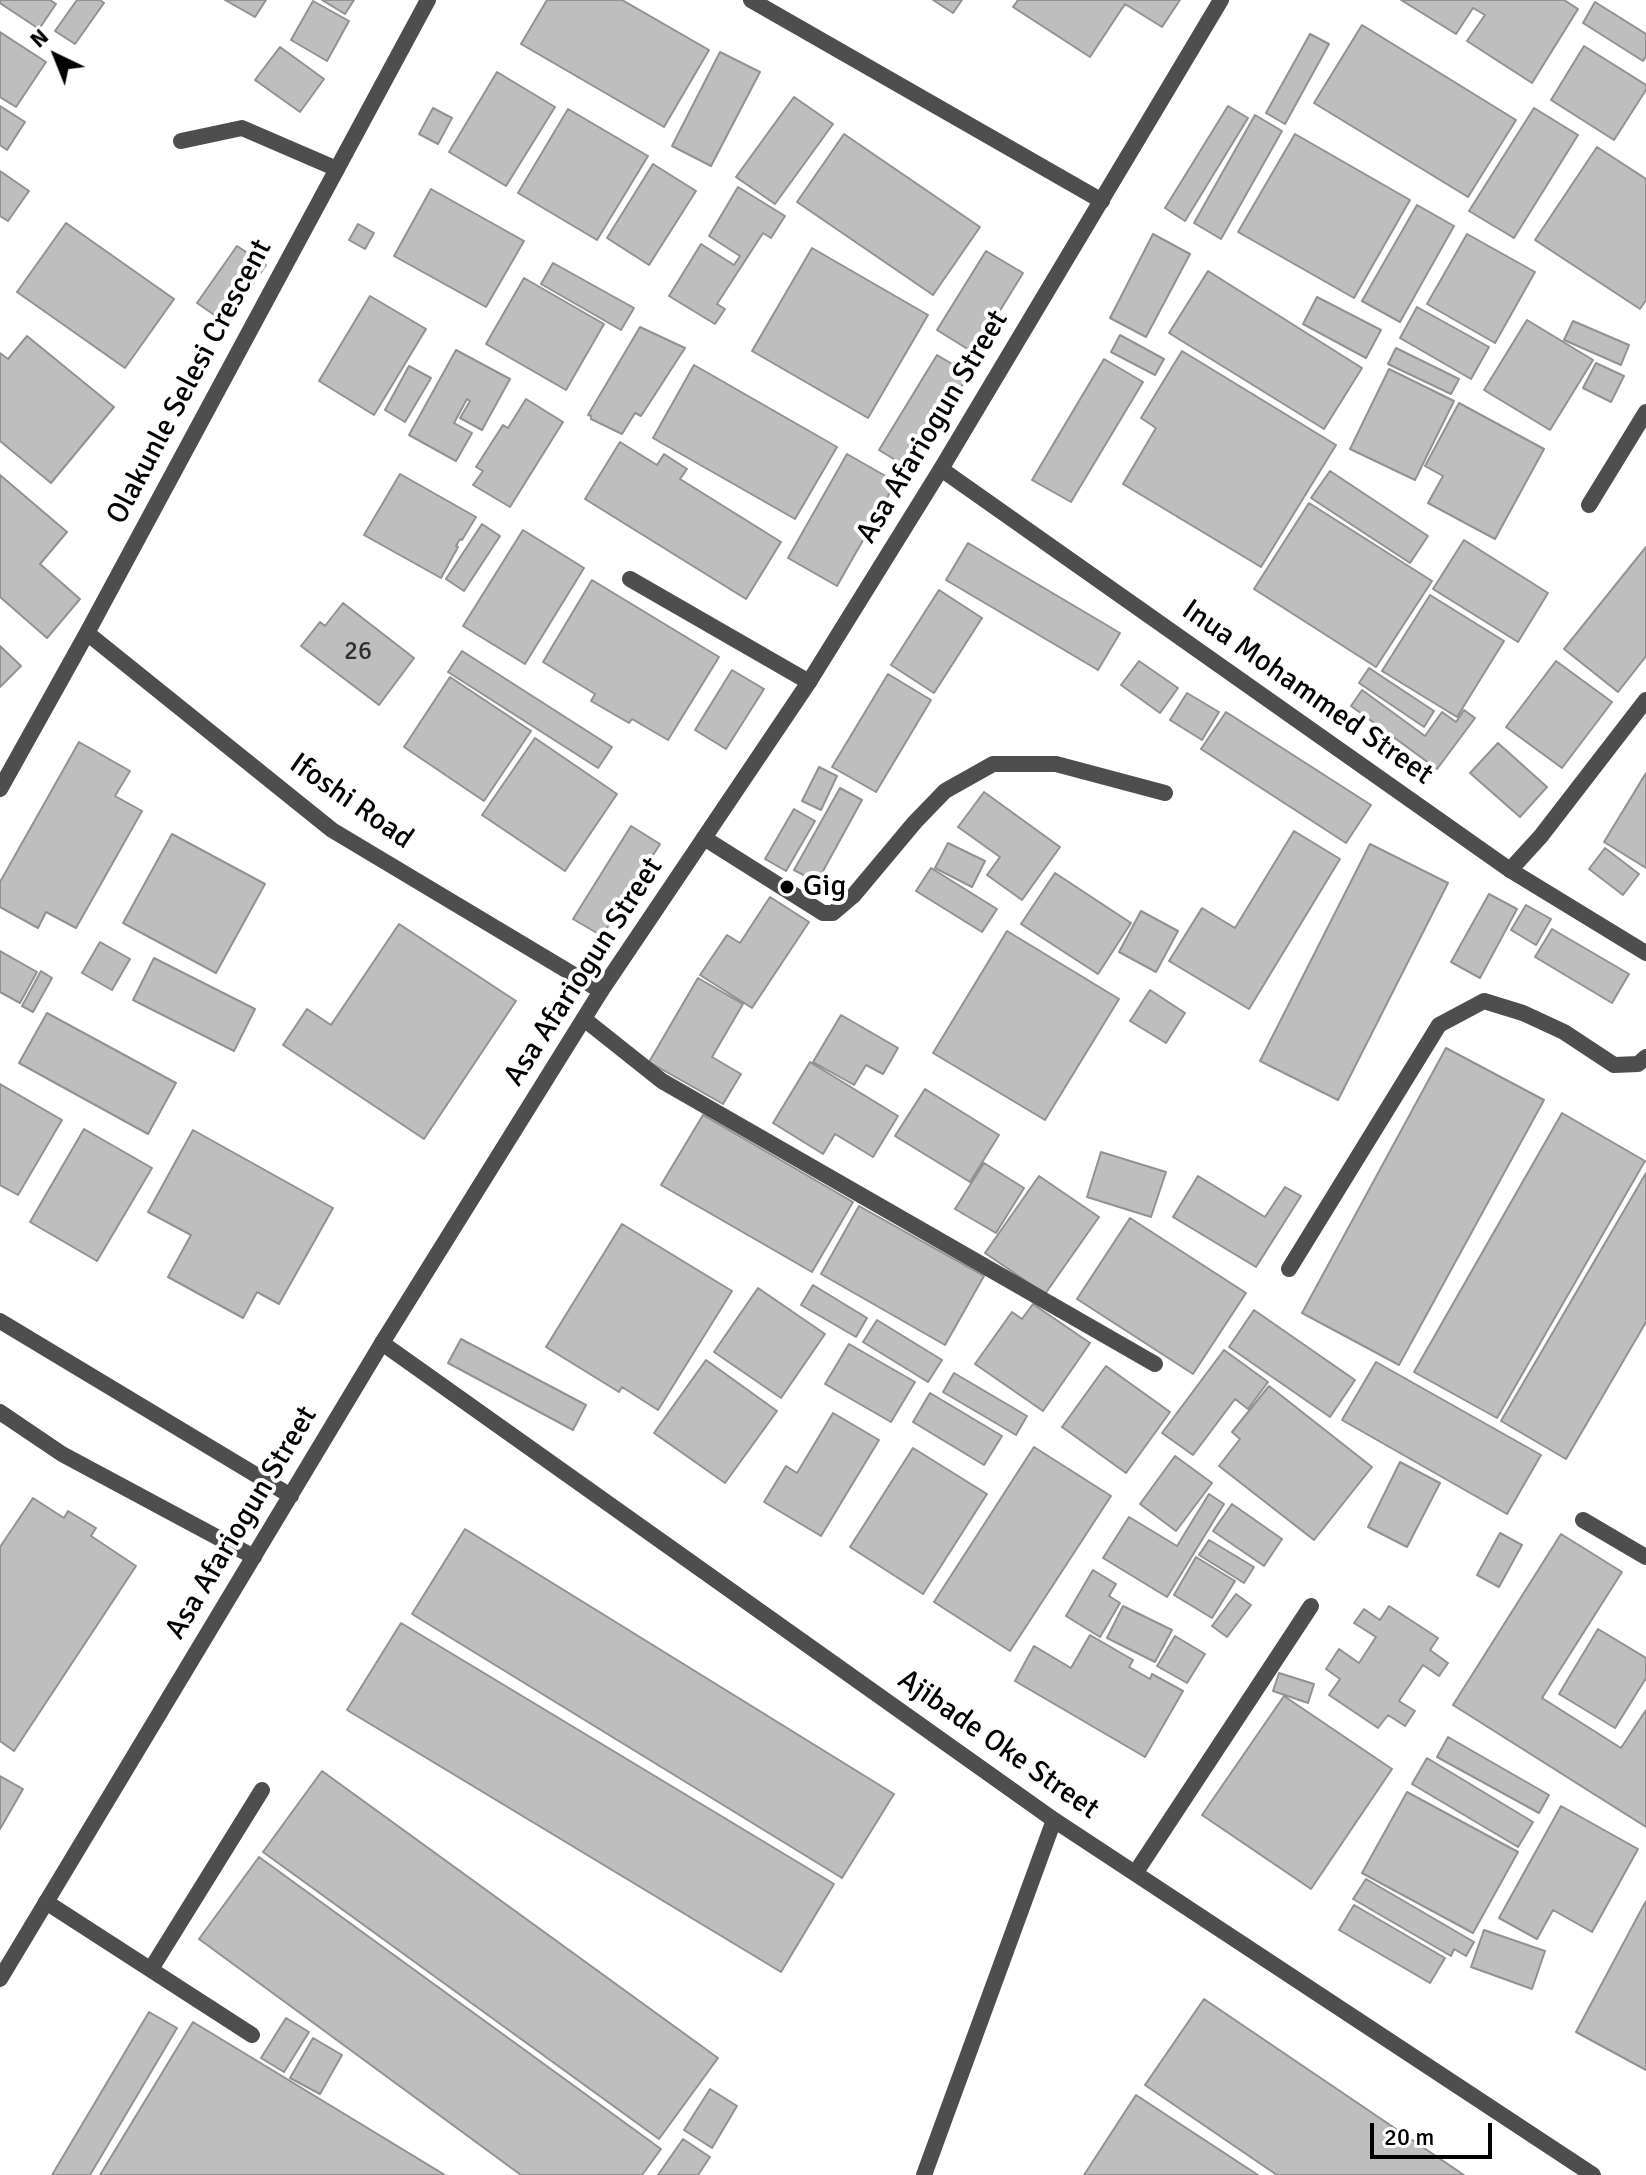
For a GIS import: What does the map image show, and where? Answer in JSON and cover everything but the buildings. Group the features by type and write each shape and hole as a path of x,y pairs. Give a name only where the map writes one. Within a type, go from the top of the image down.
{"street":[{"name":"Olakunle Selesi Crescent","path":"0,789 428,0"},
{"path":"751,0 1102,201"},
{"name":"Asa Afariogun Street","path":"0,1979 382,1343 601,991 809,682 941,469 1221,0"},
{"path":"181,141 242,128 337,169"},
{"path":"1589,505 1646,412"},
{"name":"Inua Mohammed Street","path":"941,469 1510,870 1646,953"},
{"path":"630,579 809,682"},
{"name":"Ifoshi Road","path":"87,633 332,830 601,991"},
{"path":"1510,870 1541,836 1646,700"},
{"path":"704,838 823,913 833,913 853,896 945,791 993,764 1056,764 1165,793"},
{"path":"1289,1269 1439,1025 1484,1001 1523,1013 1564,1032 1614,1065 1638,1064 1646,1057"},
{"path":"584,1019 662,1081 1155,1364"},
{"path":"0,1321 291,1496"},
{"name":"Ajibade Oke Street","path":"382,1343 1054,1820 1593,2175"},
{"path":"0,1412 62,1454 254,1557"},
{"path":"1583,1520 1646,1557"},
{"path":"1136,1872 1311,1606"},
{"path":"151,1969 262,1790"},
{"path":"924,2175 1054,1820"},
{"path":"46,1902 252,2035"}],"place":[{"name":"Gig","path":"787,887"}]}
